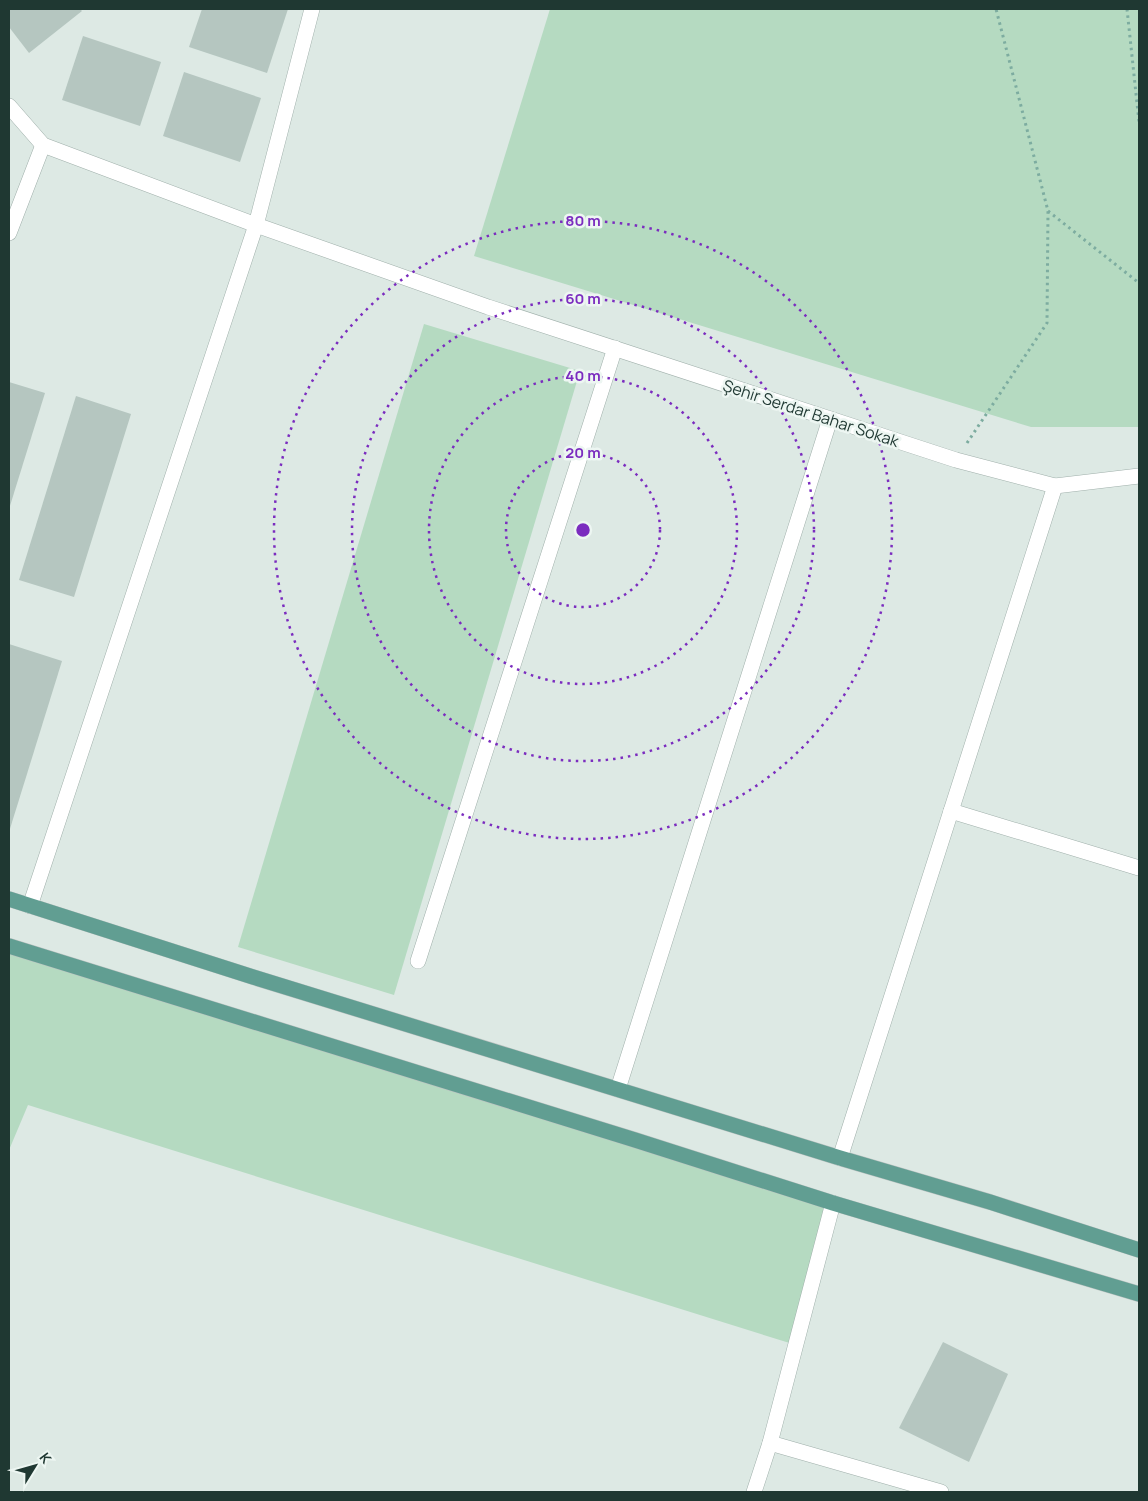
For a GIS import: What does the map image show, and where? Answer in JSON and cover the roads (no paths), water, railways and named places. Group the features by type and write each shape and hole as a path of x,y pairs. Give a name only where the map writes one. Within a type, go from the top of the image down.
{"main road":[{"path":"9,899 253,977 840,1158 990,1202 1139,1250"},
{"path":"9,946 834,1203 1139,1294"}],"street":[{"path":"30,906 256,225 312,9"},
{"path":"9,106 43,145 9,233"},
{"name":"Şehir Serdar Bahar Sokak","path":"43,145 256,225 488,307 956,460 1055,486 1139,476"},
{"path":"418,961 615,348"},
{"path":"618,1089 830,419"},
{"path":"840,1158 1055,486"},
{"path":"951,811 1139,868"},
{"path":"754,1492 770,1443 834,1203"},
{"path":"770,1443 941,1492"}]}
